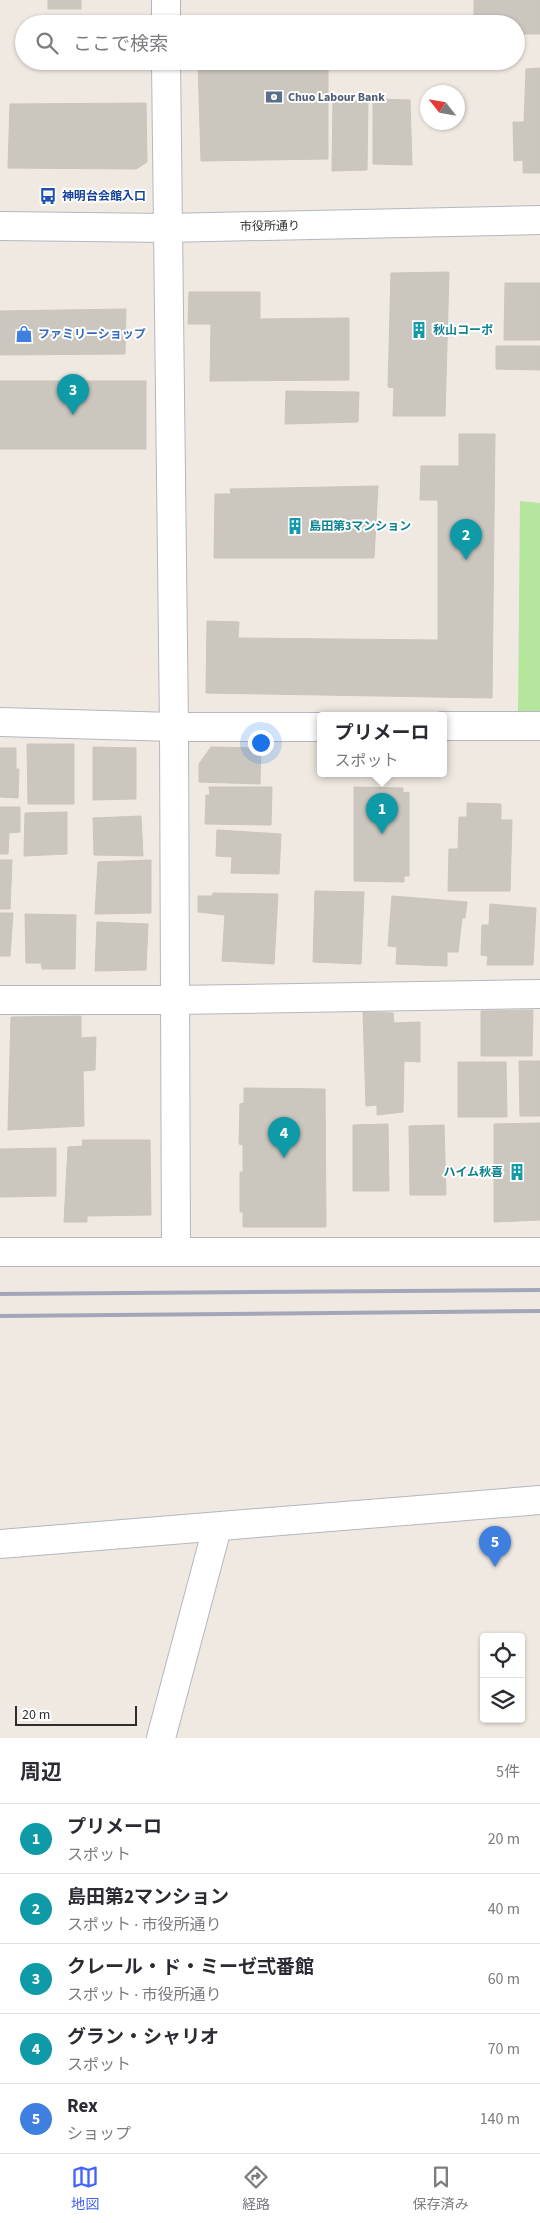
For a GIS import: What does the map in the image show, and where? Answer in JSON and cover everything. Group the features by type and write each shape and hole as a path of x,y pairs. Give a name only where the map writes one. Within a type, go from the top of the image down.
{"street":[{"path":"166,0 166,15"},
{"path":"166,70 174,727 176,1252"},
{"name":"市役所通り","path":"0,226 167,228 540,220"},
{"path":"0,722 174,727 317,727"},
{"path":"447,726 540,726"},
{"path":"0,1000 174,1000 540,994"},
{"path":"0,1252 540,1252"},
{"path":"0,1544 217,1528 540,1500"},
{"path":"161,1738 217,1528"}],"green space":[{"path":"520,501 540,503 540,712 518,712"}],"building":[{"path":"48,0 81,0 81,9 48,9"},
{"path":"474,0 540,0 540,34 525,34 525,15 474,15"},
{"path":"540,68 540,173 523,173 523,160 514,161 513,122 524,122 526,69"},
{"path":"198,70 328,70 328,159 201,161"},
{"path":"373,99 410,100 412,165 373,164"},
{"path":"333,101 368,101 367,170 332,171"},
{"path":"146,103 147,162 136,169 8,168 10,104"},
{"name":"秋山コーポ","path":"449,272 445,416 393,416 394,388 388,387 391,273"},
{"path":"505,283 540,283 540,340 504,340"},
{"path":"189,292 260,292 260,319 349,318 349,380 210,381 211,324 188,324"},
{"path":"126,309 125,354 0,355 0,311"},
{"path":"496,346 540,346 540,370 496,369"},
{"path":"0,381 146,381 146,449 0,449"},
{"path":"286,391 359,392 358,422 285,424"},
{"path":"459,434 495,434 492,698 206,693 207,621 239,622 238,638 438,640 438,500 420,500 421,466 459,466"},
{"name":"島田第3マンション","path":"378,486 374,558 214,558 215,494 231,494 230,489"},
{"path":"27,744 74,744 74,804 28,804"},
{"path":"93,747 136,748 136,799 93,800"},
{"path":"211,747 261,748 260,784 199,782 199,764"},
{"path":"0,748 16,748 16,769 19,769 18,798 0,797"},
{"path":"209,787 272,787 271,825 205,824 206,795 210,795"},
{"path":"354,787 403,788 403,793 409,792 409,876 404,876 404,882 354,881"},
{"path":"467,803 501,804 501,820 512,820 510,891 448,891 449,849 458,849 459,817 467,817"},
{"path":"0,807 20,807 20,832 9,833 8,854 0,854"},
{"path":"67,812 67,854 24,856 25,813"},
{"path":"141,816 143,856 94,855 93,818"},
{"path":"217,830 281,834 279,874 231,873 232,857 216,856"},
{"path":"0,860 12,860 10,909 0,909"},
{"path":"151,860 151,913 95,914 98,862"},
{"path":"315,891 364,892 361,964 313,962"},
{"path":"213,893 278,894 274,964 222,961 225,915 198,912 198,896 212,896"},
{"path":"392,896 467,902 465,918 462,918 458,952 447,952 447,966 396,964 397,947 388,946"},
{"path":"490,904 536,908 533,965 487,965 488,956 481,955 482,925 489,925"},
{"path":"0,913 13,913 10,956 0,956"},
{"path":"25,914 76,915 75,969 42,969 41,963 26,963"},
{"path":"97,922 148,924 146,970 95,971"},
{"path":"533,1010 532,1056 481,1056 481,1011"},
{"path":"363,1012 393,1013 394,1023 420,1022 420,1062 404,1061 403,1112 377,1115 377,1105 366,1106"},
{"path":"81,1016 81,1038 96,1037 95,1070 83,1071 84,1126 8,1130 11,1017"},
{"path":"519,1061 540,1061 540,1116 520,1116"},
{"path":"458,1062 506,1062 507,1117 458,1117"},
{"path":"244,1088 325,1089 326,1227 243,1227 243,1212 240,1212 240,1172 243,1172 243,1145 239,1144 240,1104 244,1103"},
{"name":"ハイム秋喜","path":"540,1123 540,1220 494,1222 494,1124"},
{"path":"388,1124 389,1191 353,1191 353,1125"},
{"path":"444,1125 446,1195 410,1195 409,1126"},
{"path":"82,1140 150,1140 151,1215 87,1216 87,1222 64,1222 68,1147 83,1146"},
{"path":"56,1148 56,1196 0,1197 0,1149"}],"railway":[{"path":"0,1294 540,1290"},
{"path":"0,1316 540,1311"}],"place":[{"name":"Chuo Labour Bank","path":"274,97"},
{"name":"神明台会館入口","path":"48,196"},
{"name":"秋山コーポ","path":"419,330"},
{"name":"ファミリーショップ","path":"24,334"},
{"name":"クレール・ド・ミーゼ弍番館","path":"73,415"},
{"name":"島田第3マンション","path":"295,526"},
{"name":"島田第2マンション","path":"466,560"},
{"name":"プリメーロ","path":"382,834"},
{"name":"グラン・シャリオ","path":"284,1158"},
{"name":"ハイム秋喜","path":"517,1172"},
{"name":"Rex","path":"495,1567"}]}
